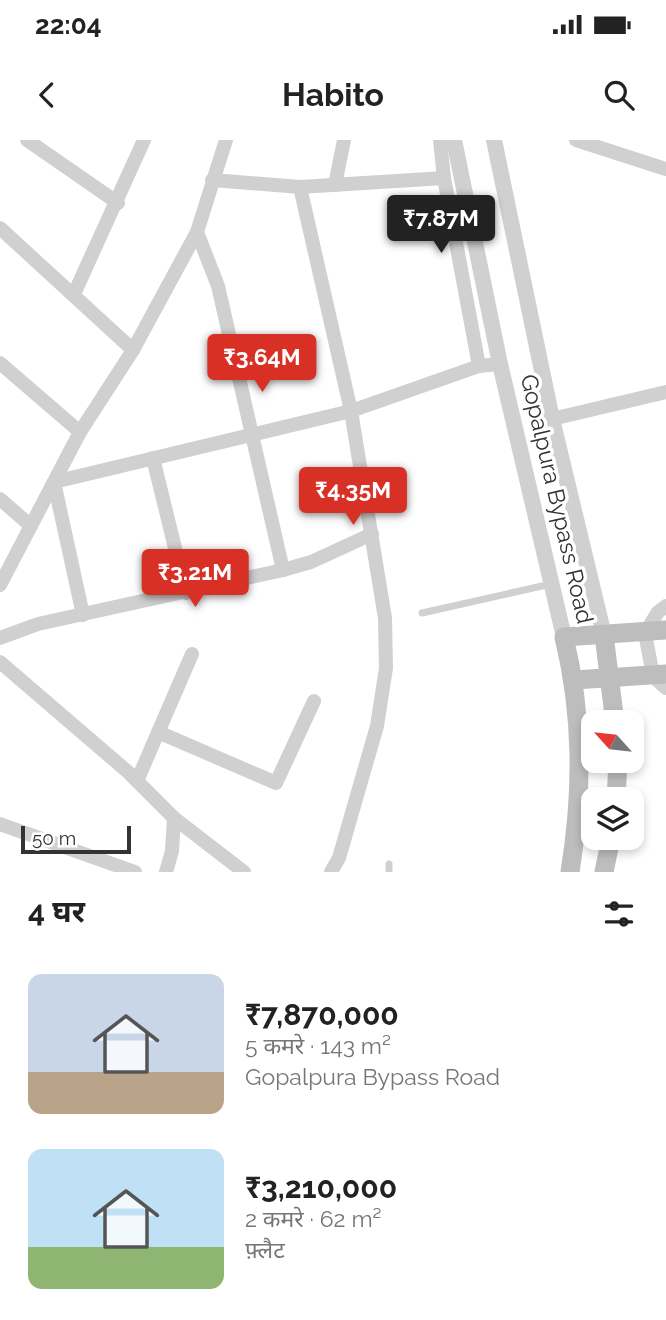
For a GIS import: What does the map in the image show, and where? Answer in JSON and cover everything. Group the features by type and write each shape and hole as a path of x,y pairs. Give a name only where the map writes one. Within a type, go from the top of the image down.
{"main road":[{"path":"564,637 666,630"},
{"name":"Gopalpura Bypass Road","path":"604,635 614,710"},
{"name":"Gopalpura Bypass Road","path":"564,637 581,717"},
{"path":"574,680 662,679"},
{"name":"Gopalpura Bypass Road","path":"570,872 584,774"},
{"path":"604,872 609,850"}],"street":[{"path":"27,140 118,203"},
{"path":"74,294 118,203 144,140"},
{"path":"0,585 80,432 133,351 197,232 226,140"},
{"path":"335,185 344,140"},
{"path":"440,140 444,178 479,366"},
{"name":"Gopalpura Bypass Road","path":"453,140 500,364 564,637"},
{"name":"Gopalpura Bypass Road","path":"494,140 552,419 604,635"},
{"path":"576,140 666,169"},
{"path":"212,180 300,187 444,178"},
{"path":"300,187 351,411 385,618 386,668 377,726 339,858 331,872"},
{"path":"0,228 133,351"},
{"path":"197,232 218,286 283,570"},
{"path":"0,363 80,432"},
{"path":"54,482 351,411 479,366 500,364"},
{"path":"552,419 666,392"},
{"path":"153,458 186,593"},
{"path":"54,482 83,615"},
{"path":"0,499 31,526"},
{"path":"0,638 38,624 283,570 310,562 372,534"},
{"path":"662,679 645,633 658,612 666,606"},
{"path":"137,780 192,654"},
{"path":"1,669 137,780 174,818 244,872"},
{"path":"158,732 276,783 314,701"},
{"path":"166,872 172,850 174,818"},
{"path":"0,824 135,872"}],"lane":[{"path":"422,613 552,583"}]}
